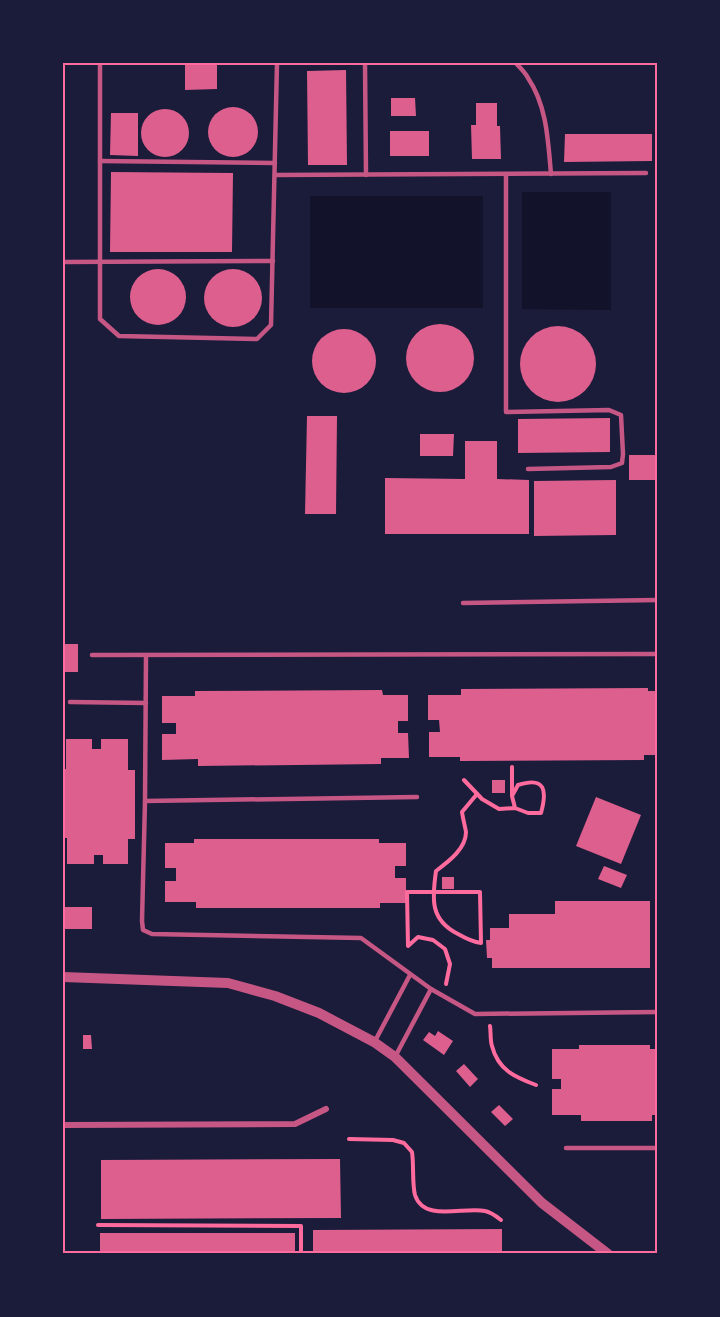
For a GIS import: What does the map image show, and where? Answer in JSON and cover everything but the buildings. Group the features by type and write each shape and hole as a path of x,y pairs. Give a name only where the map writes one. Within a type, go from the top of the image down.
{"street":[{"path":"63,977 228,983 275,996 319,1013 374,1042 395,1057 542,1203 608,1254"},
{"path":"63,1125 295,1124 326,1109"}],"lane":[{"path":"100,63 100,319 119,336 257,339 271,325 277,63"},
{"path":"365,63 366,175"},
{"path":"516,63 529,78 541,104 547,126 551,174"},
{"path":"100,161 275,164"},
{"path":"275,175 645,173"},
{"path":"506,174 506,412 609,410 621,415 622,463 612,467 528,469"},
{"path":"63,262 273,261"},
{"path":"463,603 657,600"},
{"path":"92,655 657,654"},
{"path":"146,655 143,930 152,934 361,939 443,997 475,1014 657,1012"},
{"path":"70,702 146,703"},
{"path":"145,801 417,797"},
{"path":"374,1042 410,975"},
{"path":"395,1057 431,989"},
{"path":"566,1148 657,1148"}],"path":[{"path":"512,767 512,796 515,808"},
{"path":"464,780 482,799 499,809 515,808 528,813 541,813 545,798 543,787 537,783 529,782 518,785 512,796"},
{"path":"443,997 450,964 445,949 433,940 418,937 408,946 407,892 433,891 480,892 481,943 466,939 451,931 439,919 433,891 436,871 454,855 464,842 466,835 462,812 477,794"},
{"path":"489,1014 492,1046 506,1071 536,1085"},
{"path":"349,1139 393,1140 404,1143 412,1152 415,1194 425,1207 434,1211 446,1212 487,1211 501,1220"},
{"path":"98,1225 301,1226 301,1254"}],"shaded area":[{"path":"522,192 611,192 611,310 522,309"},
{"path":"310,196 483,196 483,308 310,308"}]}
